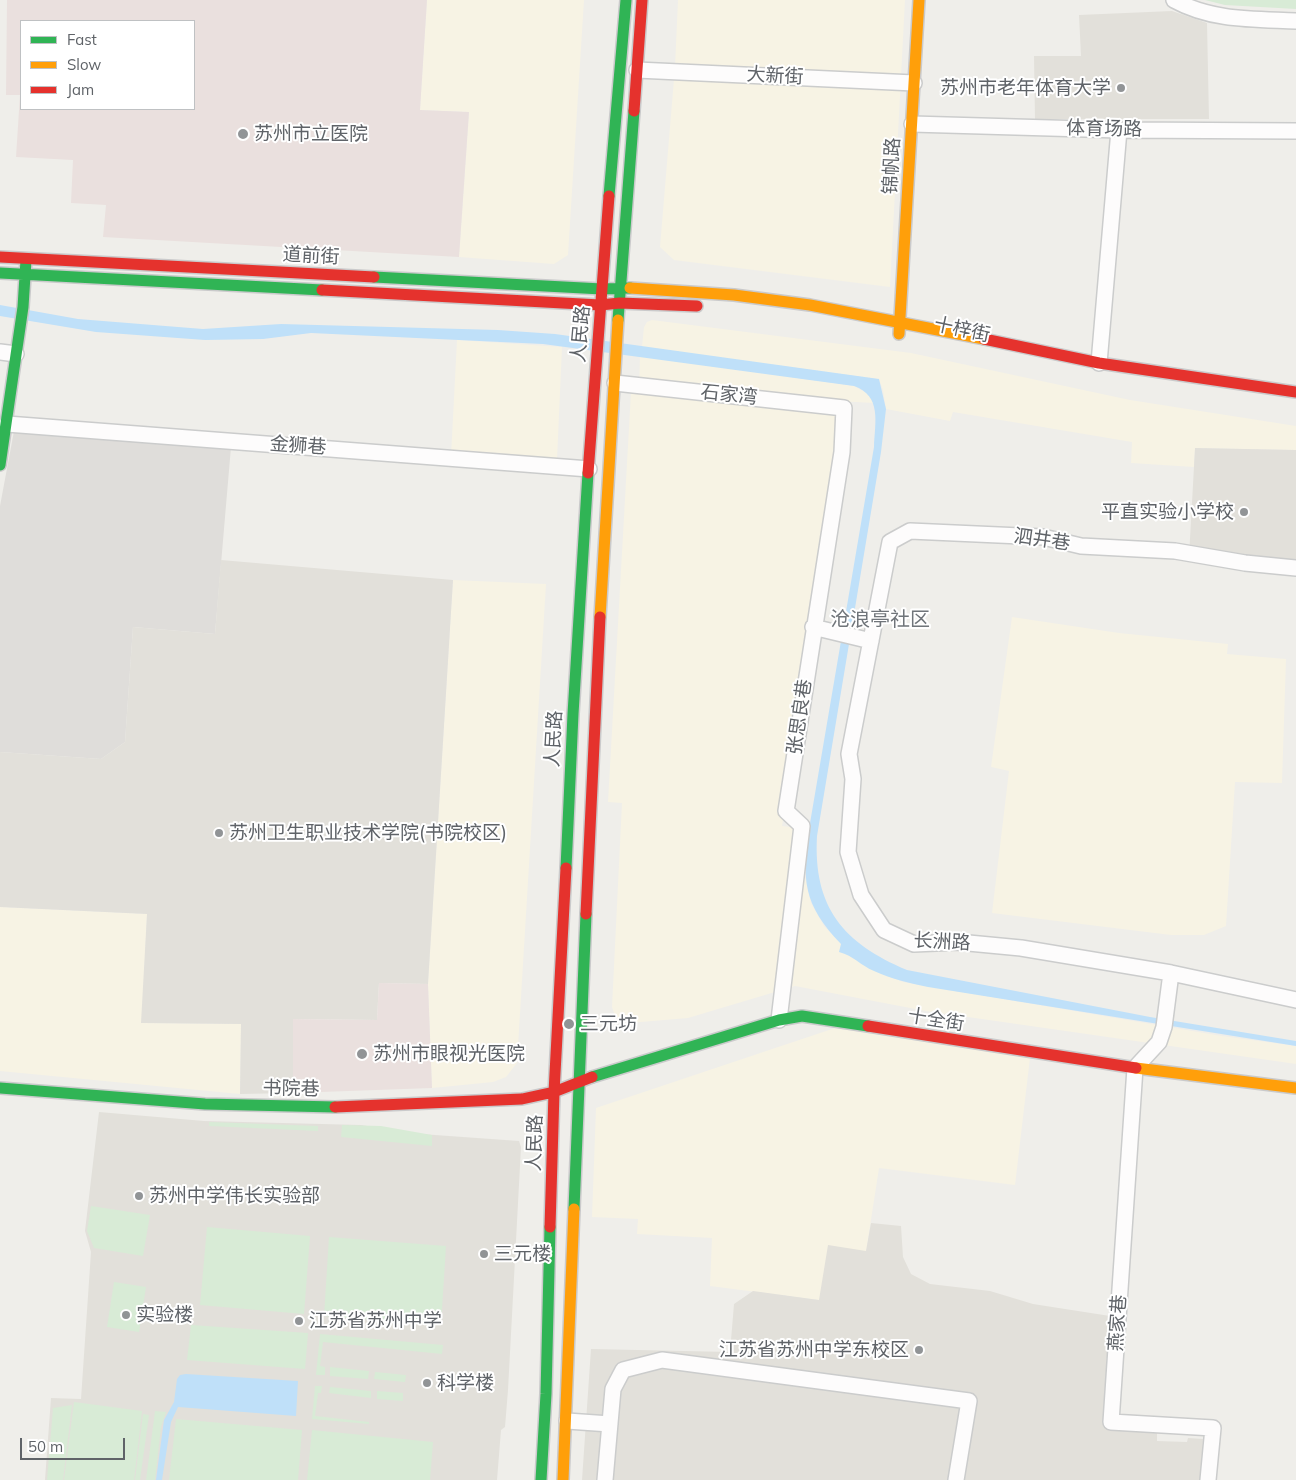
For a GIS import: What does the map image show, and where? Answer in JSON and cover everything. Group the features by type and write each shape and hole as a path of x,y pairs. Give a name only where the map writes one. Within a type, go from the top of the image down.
{"main road":[{"name":"人民路","path":"541,1480 546,1394 554,1092 564,924 572,714 598,326 626,0"},
{"name":"人民路","path":"563,1480 567,1421 578,1081 594,720 620,287 642,0"},
{"name":"锦帆路","path":"848,324 903,336 901,321 919,0"},
{"name":"道前街","path":"0,257 602,289 620,287"},
{"path":"0,465 23,307 26,258"},
{"name":"道前街","path":"0,273 600,305 620,303"},
{"name":"十梓街","path":"620,287 764,298 901,321 1099,363 1296,392"},
{"path":"620,303 712,307"},
{"name":"十全街","path":"578,1081 779,1020 811,1016 914,1035 1135,1068 1296,1088"},
{"name":"书院巷","path":"0,1088 205,1104 328,1107 522,1099 554,1092 578,1081"}],"street":[{"path":"1174,0 1192,10 1218,16 1296,21"},
{"name":"大新街","path":"636,70 914,83"},
{"name":"体育场路","path":"912,124 1119,130 1296,131"},
{"path":"1099,363 1119,130"},
{"path":"0,352 16,354"},
{"name":"石家湾","path":"614,379 844,408"},
{"name":"张思良巷","path":"779,1020 802,826 786,811 813,627 842,452 844,408"},
{"name":"金狮巷","path":"7,424 589,469"},
{"name":"泗井巷","path":"864,640 890,542 910,532 1043,537 1081,546 1175,551 1245,564 1296,568"},
{"path":"813,627 864,640"},
{"name":"长洲路","path":"864,640 849,754 853,779 848,852 860,895 884,930 914,944 958,942 1021,948 1171,973 1296,1000"},
{"path":"1135,1068 1159,1042 1164,1027 1171,973"},
{"name":"燕家巷","path":"1135,1068 1111,1422 1214,1428 1208,1480"},
{"path":"605,1480 613,1390 623,1370 662,1360 969,1401 956,1480"},
{"path":"567,1421 610,1424"}],"shaded area":[{"name":"苏州市立医院","path":"7,0 427,0 420,110 469,112 459,257 103,237 106,205 71,203 73,160 16,157 20,95 6,95"},
{"path":"427,0 584,0 568,255 554,264 459,257 469,112 420,110"},
{"path":"678,0 905,0 890,287 674,260 660,247 675,67"},
{"name":"苏州市老年体育大学","path":"1172,11 1207,23 1209,119 1035,119 1034,56 1081,56 1079,15"},
{"path":"652,320 911,353 1130,400 1296,426 1296,450 1195,448 1194,467 1131,463 1132,442 953,412 950,421 886,409 879,379 642,347 644,327 647,322"},
{"path":"457,340 562,347 557,460 451,456"},
{"path":"640,356 854,386 870,395 874,403 837,401 834,414 838,420 827,529 782,826 809,829 804,873 811,903 824,926 861,964 903,982 1222,1036 1296,1046 1296,1064 926,1011 795,986 688,1018 629,1023 616,1019 612,1007 622,803 608,802 631,392 639,392"},
{"path":"14,431 231,447 215,634 133,627 125,742 101,759 0,752 0,506"},
{"name":"平直实验小学校","path":"1195,448 1296,450 1296,566 1189,557"},
{"name":"苏州卫生职业技术学院(书院校区)","path":"221,560 453,580 428,984 379,983 377,1020 293,1019 293,1093 240,1094 241,1024 141,1023 147,914 0,907 0,752 101,759 125,742 133,627 215,634"},
{"path":"453,580 546,584 517,1063 506,1077 493,1082 432,1088 428,984"},
{"path":"1012,617 1119,633 1228,644 1227,654 1286,659 1282,783 1235,782 1226,926 1204,935 1171,935 992,913 1009,771 991,767"},
{"path":"0,907 147,914 142,1023 241,1024 240,1094 0,1071"},
{"name":"苏州市眼视光医院","path":"379,983 428,984 432,1088 293,1093 293,1019 377,1020"},
{"path":"835,1028 1030,1058 1015,1185 879,1168 866,1252 819,1300 710,1286 712,1238 637,1234 638,1219 592,1217 596,1108"},
{"name":"江苏省苏州中学","path":"99,1112 204,1121 361,1125 421,1134 519,1141 521,1147 508,1390 505,1427 501,1430 497,1480 45,1480 51,1398 81,1399 91,1252 85,1231"},
{"name":"江苏省苏州中学东校区","path":"871,1223 901,1226 903,1257 911,1274 930,1284 990,1291 1033,1304 1110,1316 1106,1368 1109,1374 1104,1426 1157,1428 1157,1441 1187,1442 1188,1438 1203,1439 1200,1480 582,1480 591,1349 730,1352 734,1304 753,1291 819,1300 828,1245 866,1251"}],"green space":[{"path":"1205,0 1296,0 1296,9 1225,5"},
{"path":"209,1122 318,1126 318,1131 209,1126"},
{"path":"342,1125 381,1126 432,1135 432,1146 341,1137"},
{"path":"91,1206 150,1215 143,1256 94,1248 87,1231"},
{"path":"207,1227 310,1236 304,1314 200,1305"},
{"path":"329,1237 446,1246 441,1325 324,1316"},
{"path":"114,1282 146,1287 139,1332 107,1327"},
{"path":"191,1325 308,1333 305,1369 187,1360"},
{"path":"320,1334 443,1345 442,1354 323,1342 320,1366 325,1367 325,1375 316,1375"},
{"path":"330,1367 369,1371 368,1379 330,1376"},
{"path":"375,1372 406,1375 405,1382 374,1379"},
{"path":"315,1386 322,1386 321,1393 318,1393 315,1416 369,1422 369,1424 312,1419"},
{"path":"330,1387 371,1391 371,1398 329,1393"},
{"path":"377,1391 403,1393 403,1401 377,1399"},
{"path":"74,1402 142,1411 134,1480 64,1480"},
{"path":"72,1405 63,1480 47,1480 53,1408"},
{"path":"155,1411 166,1412 161,1427 155,1480 146,1480"},
{"path":"143,1414 149,1415 140,1480 135,1480"},
{"path":"176,1419 302,1430 298,1480 169,1480"},
{"path":"312,1430 433,1442 430,1480 307,1480"}],"water":[{"path":"0,305 78,319 203,329 281,324 498,330 555,334 879,379 886,409 881,452 817,836 817,861 820,883 836,920 865,948 907,970 1150,1017 1296,1041 1296,1046 928,987 880,974 839,952 841,944 828,930 812,904 806,878 806,863 809,829 874,447 875,411 869,396 863,390 854,386 543,344 311,333 263,339 205,340 96,332 0,316"},
{"path":"180,1375 298,1381 296,1416 178,1407 171,1422 162,1480 156,1480 164,1420 174,1402 177,1379"}],"traffic: fast":[{"path":"609,196 626,0"},
{"path":"618,320 634,111"},
{"path":"0,465 23,307 26,260"},
{"path":"0,273 322,290"},
{"path":"374,277 602,289 630,288"},
{"path":"566,868 573,714 588,473"},
{"path":"574,1209 586,914"},
{"path":"592,1077 779,1020 802,1016 868,1026"},
{"path":"0,1088 205,1104 335,1107"},
{"path":"541,1480 546,1394 550,1227"}],"traffic: slow":[{"path":"899,334 919,0"},
{"path":"630,288 734,295 810,305 984,339"},
{"path":"600,617 618,320"},
{"path":"1136,1068 1296,1088"},
{"path":"563,1480 574,1209"}],"traffic: jam":[{"path":"634,111 642,0"},
{"path":"588,473 609,196"},
{"path":"0,257 374,277"},
{"path":"322,290 600,305 620,303 697,306"},
{"path":"984,339 1099,363 1296,392"},
{"path":"586,914 600,617"},
{"path":"550,1227 554,1092 566,868"},
{"path":"868,1026 1136,1068"},
{"path":"335,1107 522,1099 554,1092 592,1077"}],"place":[{"name":"苏州市老年体育大学","path":"1121,88"},
{"name":"苏州市立医院","path":"243,134"},
{"name":"平直实验小学校","path":"1244,512"},
{"name":"苏州卫生职业技术学院(书院校区)","path":"219,833"},
{"name":"三元坊","path":"569,1024"},
{"name":"苏州市眼视光医院","path":"362,1054"},
{"name":"苏州中学伟长实验部","path":"139,1196"},
{"name":"三元楼","path":"484,1254"},
{"name":"实验楼","path":"126,1315"},
{"name":"江苏省苏州中学","path":"299,1321"},
{"name":"江苏省苏州中学东校区","path":"919,1350"},
{"name":"科学楼","path":"427,1383"}],"district":[{"name":"沧浪亭社区","path":"880,620"}]}
